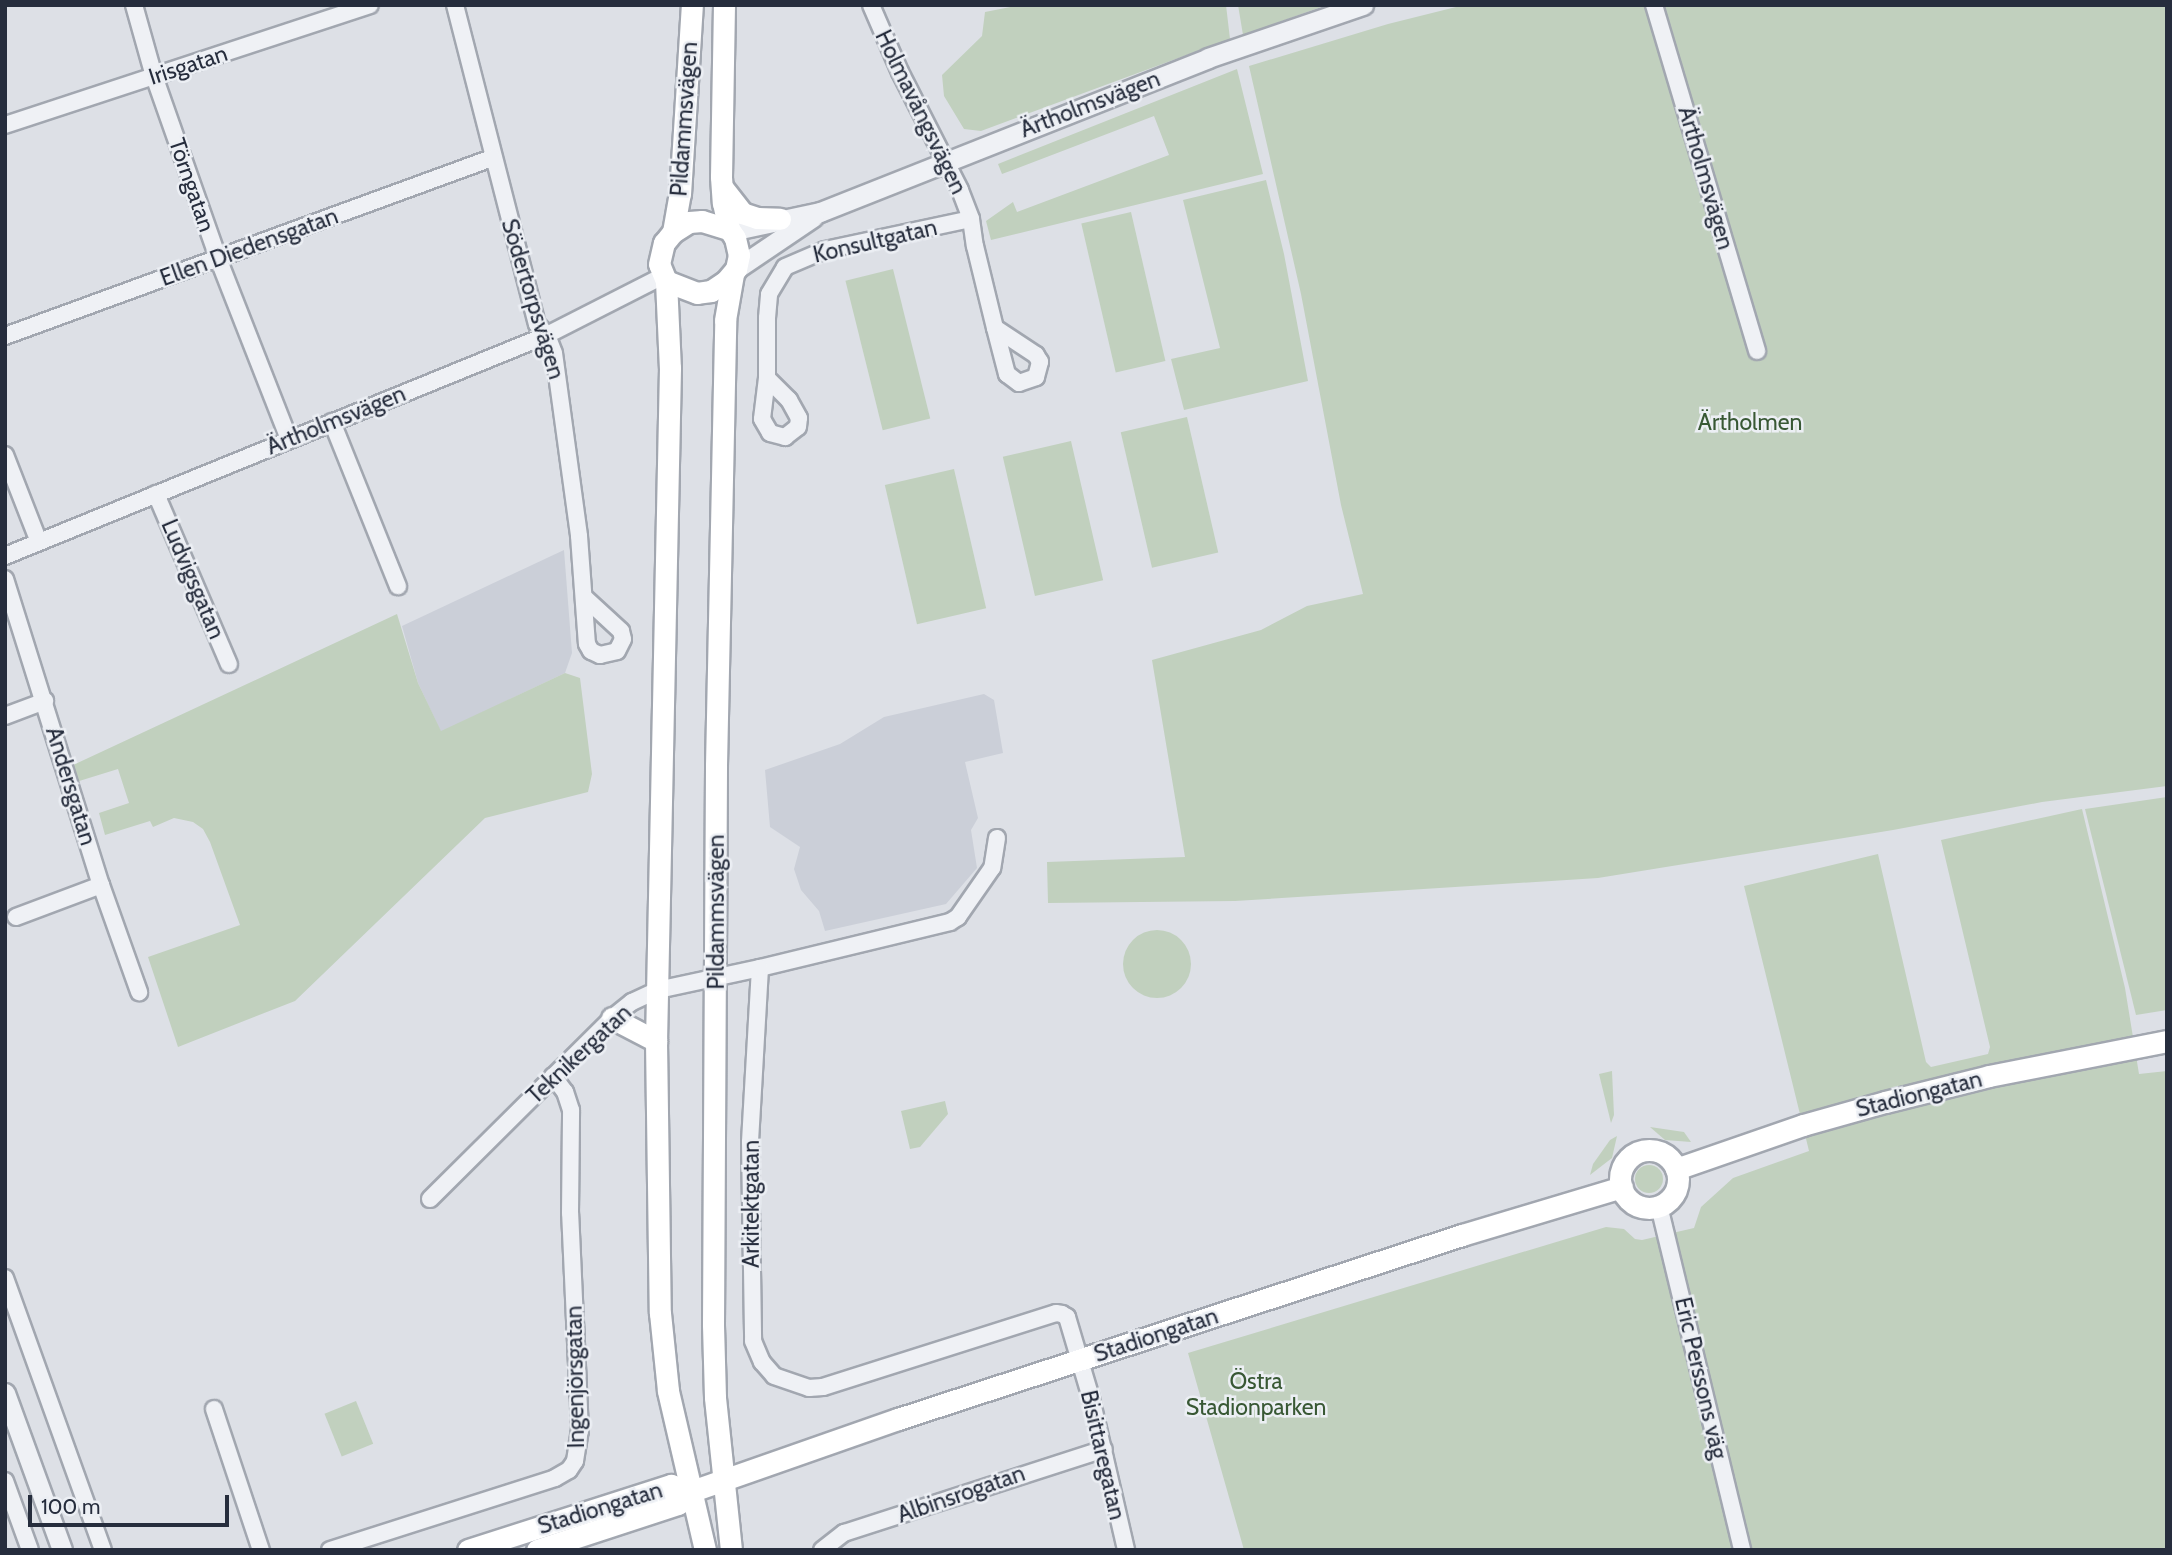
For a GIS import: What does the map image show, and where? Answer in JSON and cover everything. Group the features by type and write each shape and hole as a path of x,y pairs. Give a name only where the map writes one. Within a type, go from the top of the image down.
{"main road":[{"name":"Pildammsvägen","path":"673,232 680,194 692,5"},
{"name":"Pildammsvägen","path":"724,5 722,187 730,230"},
{"path":"722,187 742,213 757,218 780,219"},
{"name":"Ärtholmsvägen","path":"673,232 695,221 720,224 730,230"},
{"path":"730,230 739,250 734,272"},
{"path":"673,232 664,243 660,257 665,278 670,368 656,1041 660,1313 668,1391 705,1550"},
{"name":"Pildammsvägen","path":"731,1550 715,1397 713,1324 716,765 725,320 734,272"},
{"name":"Ärtholmsvägen","path":"665,278 681,289 703,293 720,286 734,272"},
{"path":"611,1018 656,1041"},
{"name":"Stadiongatan","path":"1676,1169 1802,1125 1885,1102 1989,1076 2167,1041"},
{"path":"1641,1151 1659,1152 1676,1169 1678,1177 1674,1195 1659,1206 1641,1207 1633,1203 1622,1187 1623,1168 1631,1157 1641,1151"},
{"name":"Stadiongatan","path":"537,1550 678,1504 692,1491 1080,1360 1622,1187"},
{"path":"654,1490 670,1470 678,1440"},
{"name":"Stadiongatan","path":"468,1550 671,1485 692,1491"}],"street":[{"name":"Törngatan","path":"134,5 154,76 218,258 289,439"},
{"name":"Irisgatan","path":"5,125 370,5"},
{"name":"Södertorpsvägen","path":"455,5 492,158 537,324 547,335 554,353 584,597"},
{"name":"Holmavångsvägen","path":"871,5 971,219"},
{"name":"Ärtholmsvägen","path":"730,230 756,228 780,219 820,212 1208,58 1363,5"},
{"name":"Ärtholmsvägen","path":"1654,5 1757,351"},
{"name":"Ellen Diedensgatan","path":"5,336 492,158"},
{"name":"Ärtholmsvägen","path":"734,272 820,212"},
{"path":"971,219 995,328"},
{"name":"Konsultgatan","path":"767,378 767,307 773,285 785,267 825,250 971,219"},
{"name":"Ärtholmsvägen","path":"5,556 547,335 665,278"},
{"path":"332,422 398,586"},
{"path":"5,455 39,542"},
{"name":"Ludvigsgatan","path":"156,494 229,664"},
{"name":"Andersgatan","path":"5,579 101,885 138,992"},
{"path":"5,716 45,701"},
{"path":"760,968 950,922 958,916 992,868 997,838"},
{"path":"16,917 101,885"},
{"name":"Teknikergatan","path":"430,1199 611,1018 632,1002 658,990 760,968"},
{"name":"Arkitektgatan","path":"760,968 750,1142 751,1323 753,1341 767,1369 790,1384 823,1387 1056,1313 1067,1317 1080,1360"},
{"name":"Ingenjörsgatan","path":"330,1550 555,1478 569,1470 575,1461 580,1432 570,1213 571,1110 565,1092 553,1076"},
{"name":"Eric Perssons väg","path":"1659,1206 1742,1550"},
{"path":"5,1278 103,1550"},
{"name":"Bisittaregatan","path":"1080,1360 1104,1449 1126,1550"},
{"path":"5,1393 62,1550"},
{"path":"214,1409 261,1550"},
{"name":"Albinsrogatan","path":"822,1550 844,1533 1104,1449"},
{"path":"5,1481 30,1550"}],"shaded area":[{"path":"564,550 572,653 565,673 441,732 418,683 402,626"},
{"path":"984,694 994,700 1003,753 965,762 978,818 971,830 977,868 946,904 825,931 819,911 801,890 794,869 800,847 770,827 765,770 840,744 884,717"}],"green space":[{"path":"1020,5 1226,5 1230,39 981,131 964,129 944,96 942,75 982,36 985,12"},
{"path":"1238,5 1327,5 1243,35"},
{"name":"Ärtholmen","path":"1464,5 2167,5 2167,786 2042,802 1893,830 1598,878 1235,901 1048,903 1047,862 1185,857 1152,660 1261,630 1307,606 1363,594 1341,505 1301,294 1249,66 1388,24"},
{"path":"1237,69 1263,174 991,240 986,221 1013,202 1017,212 1169,155 1154,116 1002,174 998,164"},
{"path":"1266,180 1284,254 1308,381 1184,410 1171,359 1220,348 1183,200"},
{"path":"1131,212 1165,361 1116,373 1081,223"},
{"path":"893,269 930,418 883,430 845,281"},
{"path":"1187,417 1218,552 1152,568 1121,432"},
{"path":"1071,441 1103,580 1035,596 1003,457"},
{"path":"954,469 986,608 917,624 885,485"},
{"path":"397,614 418,683 441,731 565,673 580,678 592,774 588,792 485,818 295,1001 178,1047 148,957 240,925 210,842 203,829 193,822 174,818 153,827 150,821 105,835 99,813 129,803 118,769 76,782 71,766"},
{"path":"2167,797 2167,1010 2136,1015 2085,809"},
{"name":"Östra Stadionparken","path":"2082,809 2125,988 2139,1074 2167,1071 2167,1550 1244,1550 1188,1353 1606,1227 1624,1229 1635,1239 1642,1240 1694,1228 1701,1207 1733,1178 1809,1151 1744,886 1878,854 1926,1062 1931,1067 1988,1054 1990,1047 1941,840"},
{"path":"1157,930 1170,933 1181,940 1188,951 1191,964 1188,977 1181,988 1170,995 1157,998 1144,995 1133,988 1126,977 1123,964 1126,951 1133,940 1144,933"},
{"path":"1612,1071 1614,1115 1611,1123 1599,1074"},
{"path":"945,1101 948,1114 920,1147 910,1149 901,1111"},
{"path":"1650,1127 1684,1132 1691,1142 1665,1140"},
{"path":"1617,1136 1612,1158 1590,1175 1593,1164 1610,1140"},
{"path":"1649,1165 1659,1169 1663,1179 1659,1189 1649,1193 1639,1189 1635,1179 1639,1169"},
{"path":"356,1401 373,1444 342,1456 324,1414"}]}
